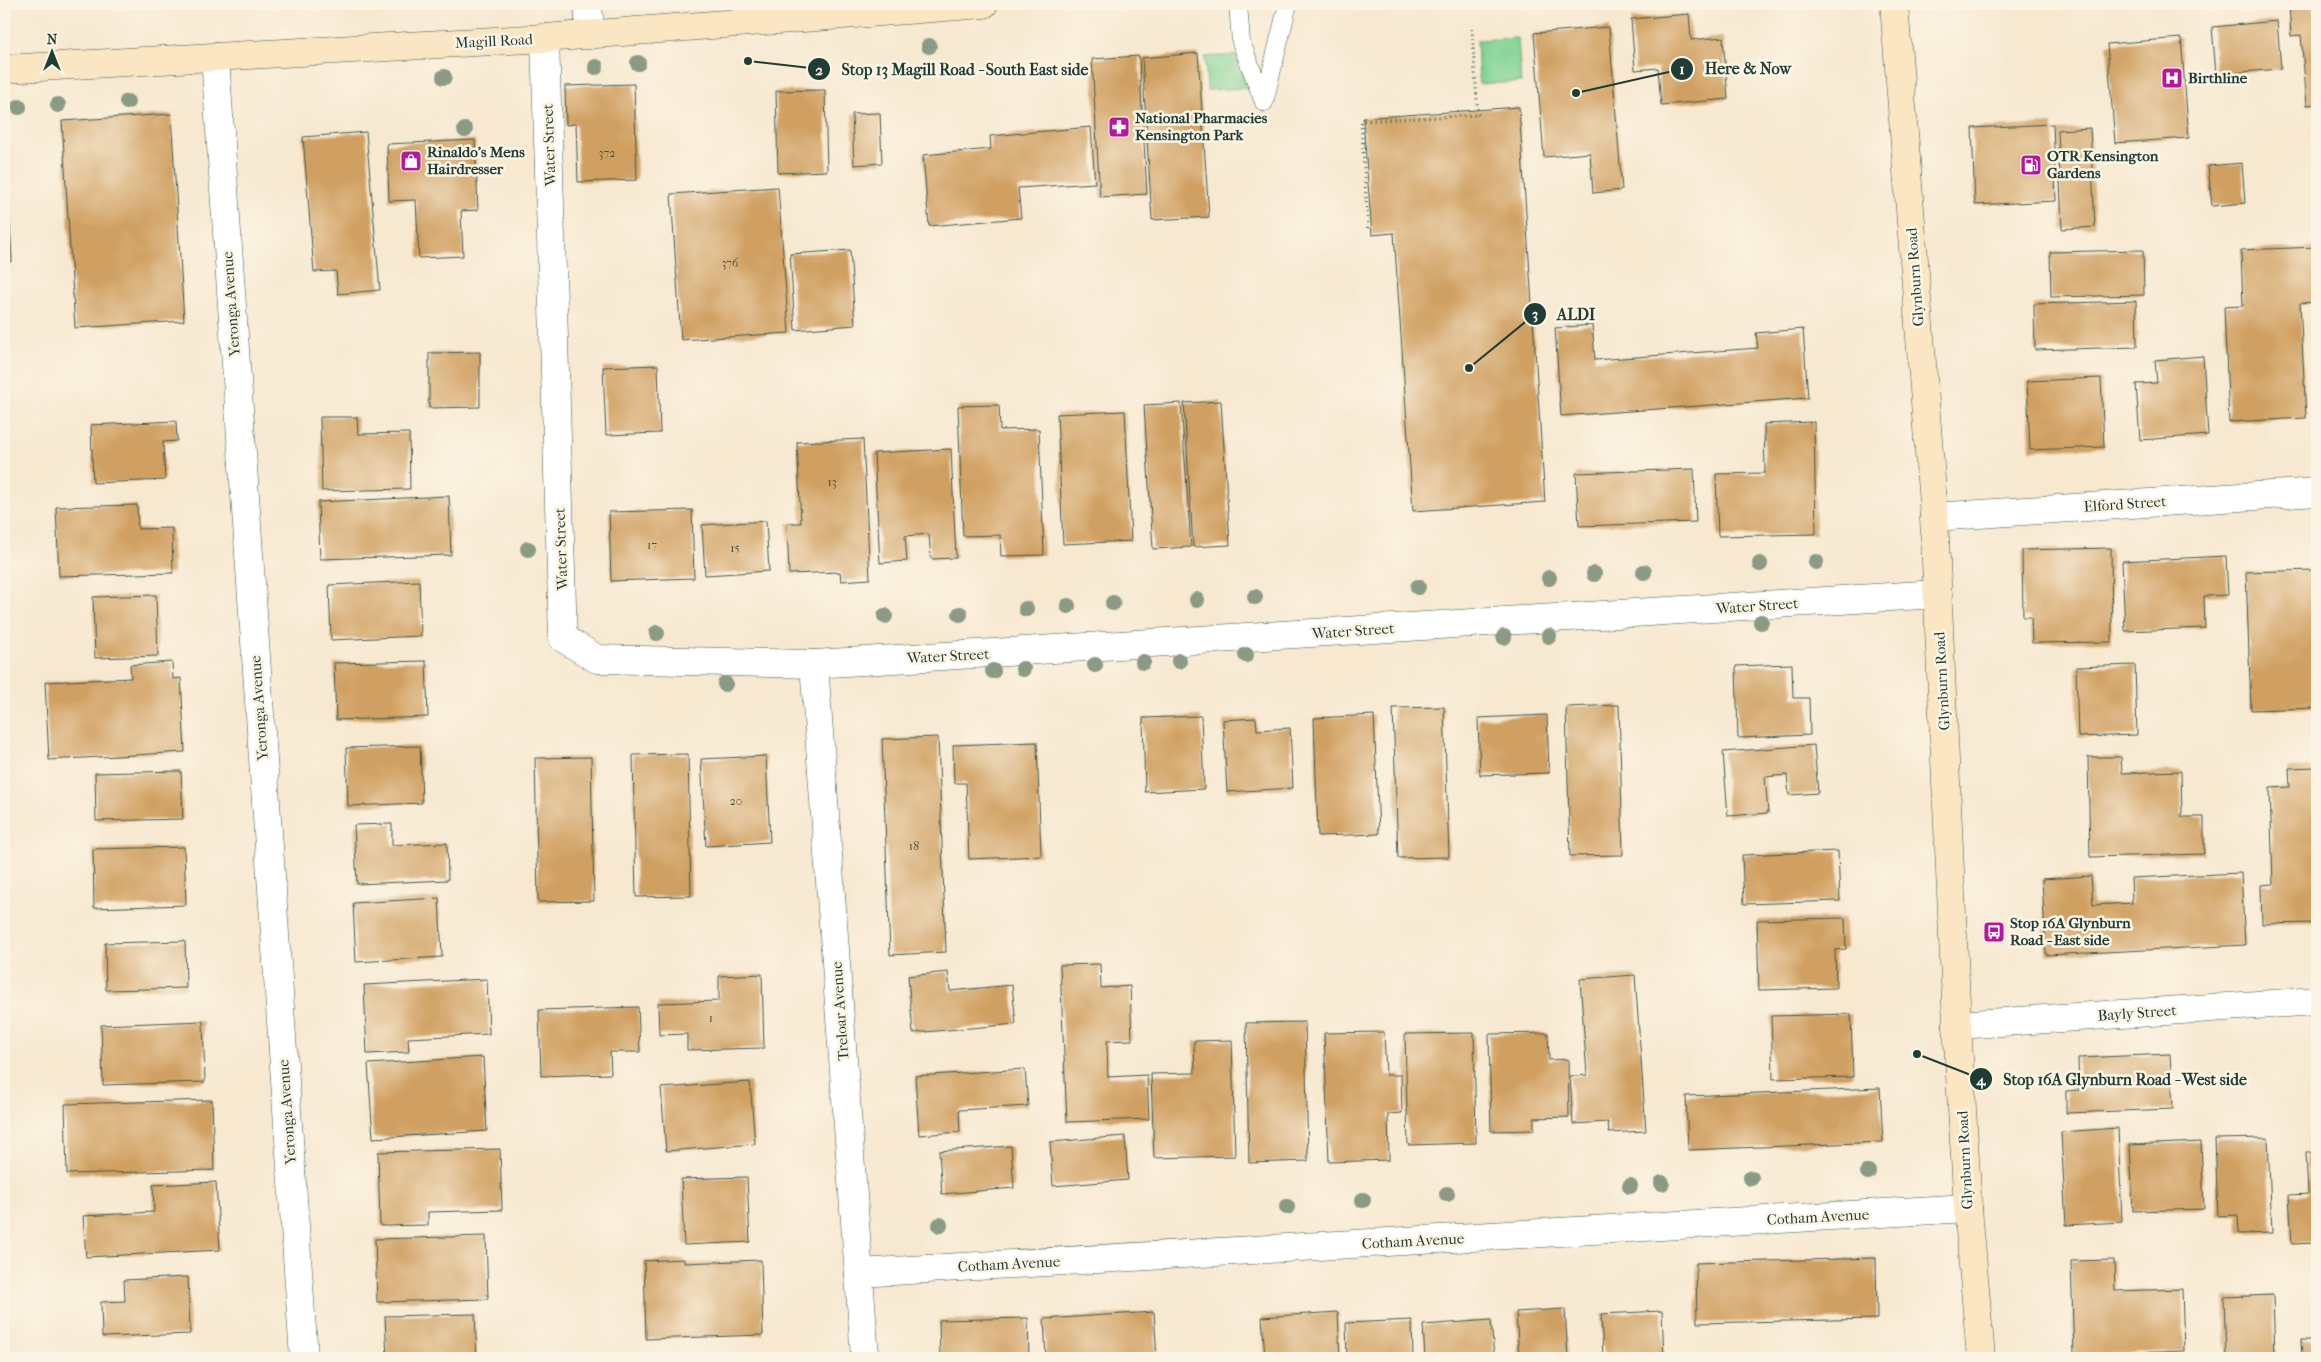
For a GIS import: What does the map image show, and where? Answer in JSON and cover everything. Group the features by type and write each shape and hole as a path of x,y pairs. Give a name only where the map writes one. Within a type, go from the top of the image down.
{"main road":[{"name":"Magill Road","path":"4,68 545,38 984,4"},
{"name":"Glynburn Road","path":"1894,4 1934,517 1957,1025 1968,1208 1981,1358"}],"street":[{"path":"588,4 590,35"},
{"name":"Water Street","path":"545,38 564,638 597,659 814,664 1938,594"},
{"name":"Yeronga Avenue","path":"215,57 304,1358"},
{"name":"Elford Street","path":"1934,517 2317,492"},
{"name":"Treloar Avenue","path":"814,664 865,1358"},
{"name":"Bayly Street","path":"1957,1025 2317,1001"},
{"name":"Cotham Avenue","path":"859,1273 1968,1208"}],"lane":[{"path":"1238,4 1241,42 1264,102 1288,4"}],"path":[{"path":"1368,228 1361,121 1478,115 1472,29"}],"green space":[{"path":"1518,38 1521,82 1479,84 1477,40"},
{"path":"1236,55 1249,88 1207,90 1205,57"}],"building":[{"path":"2289,4 2317,4 2317,104 2307,105 2301,35 2291,36"},
{"path":"1689,14 1691,40 1723,37 1728,99 1661,105 1658,68 1635,70 1631,19"},
{"path":"2277,21 2281,69 2216,74 2212,27"},
{"path":"1609,27 1622,190 1593,193 1590,153 1544,157 1534,33"},
{"path":"2181,38 2189,138 2115,143 2107,44"},
{"path":"1198,53 1209,217 1152,220 1142,58"},
{"name":"National Pharmacies Kensington Park","path":"1139,56 1147,194 1100,197 1092,59"},
{"path":"634,84 637,180 578,182 576,124 566,125 565,86"},
{"path":"825,90 827,171 778,173 776,91"},
{"path":"1519,107 1545,502 1413,511 1394,233 1372,235 1363,118"},
{"path":"880,113 882,163 854,165 852,114"},
{"path":"171,114 184,321 75,328 62,121"},
{"path":"4,118 12,261 4,262"},
{"path":"2053,124 2056,201 1975,205 1972,128"},
{"path":"1091,127 1095,183 1018,188 1021,218 929,226 923,155 991,149 990,136"},
{"path":"2090,128 2095,227 2062,229 2058,130"},
{"path":"366,132 380,290 338,294 336,271 314,272 303,137"},
{"path":"475,140 478,210 461,211 463,256 419,258 416,200 389,201 387,144"},
{"path":"2242,163 2245,203 2212,206 2208,166"},
{"path":"778,187 789,333 681,340 671,194"},
{"path":"2317,247 2317,302 2300,303 2306,418 2229,422 2224,307 2243,306 2241,250"},
{"path":"850,250 855,325 795,330 790,254"},
{"path":"2143,250 2144,295 2051,297 2050,252"},
{"path":"2136,301 2137,347 2035,350 2034,304"},
{"path":"1592,325 1595,360 1758,348 1756,333 1803,329 1808,398 1561,416 1555,328"},
{"path":"480,352 480,407 429,408 429,353"},
{"path":"2203,356 2208,435 2140,440 2136,384 2157,383 2155,360"},
{"path":"658,365 660,433 606,435 603,367"},
{"path":"2101,378 2104,447 2030,450 2027,381"},
{"path":"1221,401 1230,545 1193,547 1184,403"},
{"path":"1181,403 1191,547 1153,549 1144,405"},
{"path":"999,405 1000,430 1039,429 1044,555 1001,556 1000,535 963,536 958,406"},
{"path":"1125,411 1131,541 1063,544 1057,414"},
{"path":"320,417 357,417 358,434 409,433 410,489 322,491"},
{"path":"176,421 177,441 163,442 165,480 93,483 91,425"},
{"path":"1814,422 1816,534 1718,536 1716,474 1765,473 1764,424"},
{"path":"863,439 870,579 841,581 840,572 789,574 787,523 801,523 797,442"},
{"path":"951,449 956,558 931,559 929,534 905,536 907,561 880,563 874,453"},
{"path":"1694,469 1696,522 1579,526 1576,473"},
{"path":"449,496 451,555 320,559 318,502"},
{"path":"137,505 138,529 172,528 173,573 59,576 56,507"},
{"path":"692,510 694,578 611,581 609,512"},
{"path":"766,521 769,571 705,575 702,525"},
{"path":"2111,548 2112,642 2032,643 2031,617 2023,617 2022,550"},
{"path":"2226,556 2228,595 2204,596 2205,628 2125,631 2122,561"},
{"path":"2315,570 2317,708 2251,710 2246,572"},
{"path":"419,581 421,636 331,640 329,585"},
{"path":"156,595 158,656 95,658 93,597"},
{"path":"426,661 428,717 336,720 334,663"},
{"path":"172,662 173,679 181,678 185,752 49,760 45,682 131,678 130,665"},
{"path":"1792,664 1793,698 1809,698 1810,735 1738,738 1736,666"},
{"path":"2135,665 2137,735 2078,737 2076,667"},
{"path":"1619,705 1623,855 1570,856 1566,707"},
{"path":"1444,707 1449,857 1398,858 1393,708"},
{"path":"1374,715 1379,834 1318,836 1314,718"},
{"path":"1547,715 1549,773 1480,775 1478,718"},
{"path":"1201,716 1204,789 1145,792 1143,718"},
{"path":"1256,718 1257,730 1290,728 1293,788 1227,792 1223,720"},
{"path":"938,737 946,952 890,955 882,739"},
{"path":"1037,742 1041,856 969,859 966,783 954,783 953,745"},
{"path":"1814,745 1818,793 1789,795 1787,775 1765,777 1768,813 1728,816 1723,752"},
{"path":"420,746 422,803 348,806 346,748"},
{"path":"688,754 691,896 636,897 633,755"},
{"path":"766,756 770,842 706,846 701,759"},
{"path":"591,757 594,901 538,902 535,758"},
{"path":"2088,757 2121,757 2122,773 2181,771 2182,817 2204,817 2204,854 2090,857"},
{"path":"2317,767 2317,923 2262,924 2261,885 2273,884 2270,788 2290,787 2289,768"},
{"path":"181,771 183,819 96,821 95,773"},
{"path":"392,824 392,845 447,843 448,880 357,884 354,825"},
{"path":"184,847 186,905 94,908 93,849"},
{"path":"1838,851 1840,901 1744,904 1742,855"},
{"path":"2241,873 2245,945 2046,955 2042,879 2091,876 2093,905 2132,903 2131,878"},
{"path":"439,898 442,957 356,962 353,903"},
{"path":"1845,918 1846,949 1835,950 1836,988 1759,990 1757,920"},
{"path":"185,941 186,988 106,990 105,943"},
{"path":"1100,964 1101,988 1130,986 1132,1040 1107,1041 1108,1077 1147,1075 1149,1119 1067,1122 1060,965"},
{"path":"948,972 950,991 1012,985 1016,1024 913,1033 908,976"},
{"path":"762,974 764,1048 687,1050 687,1034 659,1035 658,1003 719,1001 719,976"},
{"path":"1635,975 1646,1131 1609,1133 1608,1122 1573,1124 1570,1077 1587,1075 1580,979"},
{"path":"487,979 489,1034 408,1038 409,1052 367,1054 364,985"},
{"path":"638,1007 640,1052 610,1052 611,1074 541,1076 539,1010"},
{"path":"1851,1014 1853,1077 1773,1079 1771,1016"},
{"path":"203,1021 205,1082 103,1085 101,1025"},
{"path":"1305,1022 1308,1161 1249,1163 1246,1023"},
{"path":"1384,1032 1386,1075 1401,1075 1402,1113 1388,1114 1389,1160 1329,1162 1324,1033"},
{"path":"1474,1033 1476,1143 1408,1145 1405,1034"},
{"path":"1548,1033 1549,1060 1568,1059 1569,1117 1534,1118 1534,1130 1491,1131 1489,1034"},
{"path":"1232,1040 1235,1156 1154,1158 1151,1074 1195,1073 1194,1041"},
{"path":"2170,1054 2173,1109 2066,1113 2066,1091 2079,1090 2078,1058"},
{"path":"483,1057 487,1131 373,1138 368,1064"},
{"path":"1025,1069 1028,1106 959,1110 960,1132 919,1135 915,1076"},
{"path":"750,1082 755,1144 666,1151 661,1088"},
{"path":"1880,1088 1883,1142 1688,1150 1686,1096"},
{"path":"212,1100 214,1170 67,1174 65,1104"},
{"path":"2118,1128 2122,1222 2066,1225 2061,1132"},
{"path":"1125,1136 1128,1180 1053,1186 1050,1142"},
{"path":"2268,1138 2272,1233 2239,1234 2238,1215 2218,1216 2215,1139"},
{"path":"2201,1142 2204,1209 2133,1211 2130,1145"},
{"path":"1011,1146 1014,1188 942,1194 939,1151"},
{"path":"500,1149 502,1210 428,1212 428,1225 380,1226 378,1152"},
{"path":"2317,1152 2317,1243 2292,1244 2289,1195 2308,1194 2306,1153"},
{"path":"747,1177 750,1242 684,1245 681,1179"},
{"path":"216,1182 220,1250 86,1257 83,1216 154,1212 153,1185"},
{"path":"486,1236 488,1299 377,1302 375,1239"},
{"path":"1876,1258 1877,1319 1697,1323 1696,1263"},
{"path":"684,1259 684,1263 761,1260 763,1335 646,1339 644,1261"},
{"path":"2114,1260 2115,1291 2182,1289 2184,1351 2074,1355 2071,1261"},
{"path":"4,1270 6,1270 9,1348 4,1348"},
{"path":"188,1277 190,1334 102,1337 101,1302 125,1301 124,1280"},
{"path":"2273,1295 2275,1358 2226,1358 2224,1297"},
{"path":"1565,1309 1568,1358 1519,1358 1516,1312"},
{"path":"1662,1311 1664,1358 1603,1358 1601,1314"},
{"path":"1154,1312 1157,1358 1046,1358 1044,1319"},
{"path":"1338,1312 1340,1358 1265,1358 1262,1317"},
{"path":"475,1314 477,1358 387,1358 385,1316"},
{"path":"1028,1318 1029,1358 940,1358 939,1320"},
{"path":"1412,1320 1413,1358 1347,1358 1346,1323"},
{"path":"1491,1320 1494,1358 1425,1358 1423,1325"},
{"path":"2301,1340 2317,1340 2317,1358 2302,1358"},
{"path":"219,1355 219,1358 167,1358 167,1357"}],"place":[{"name":"Stop 13 Magill Road - South East side","path":"748,61"},
{"name":"Birthline","path":"2172,78"},
{"name":"Here & Now","path":"1576,93"},
{"name":"National Pharmacies Kensington Park","path":"1119,127"},
{"name":"Rinaldo's Mens Hairdresser","path":"411,161"},
{"name":"OTR Kensington Gardens","path":"2031,165"},
{"name":"ALDI","path":"1469,368"},
{"name":"Stop 16A Glynburn Road - East side","path":"1994,932"},
{"name":"Stop 16A Glynburn Road - West side","path":"1917,1054"}]}
